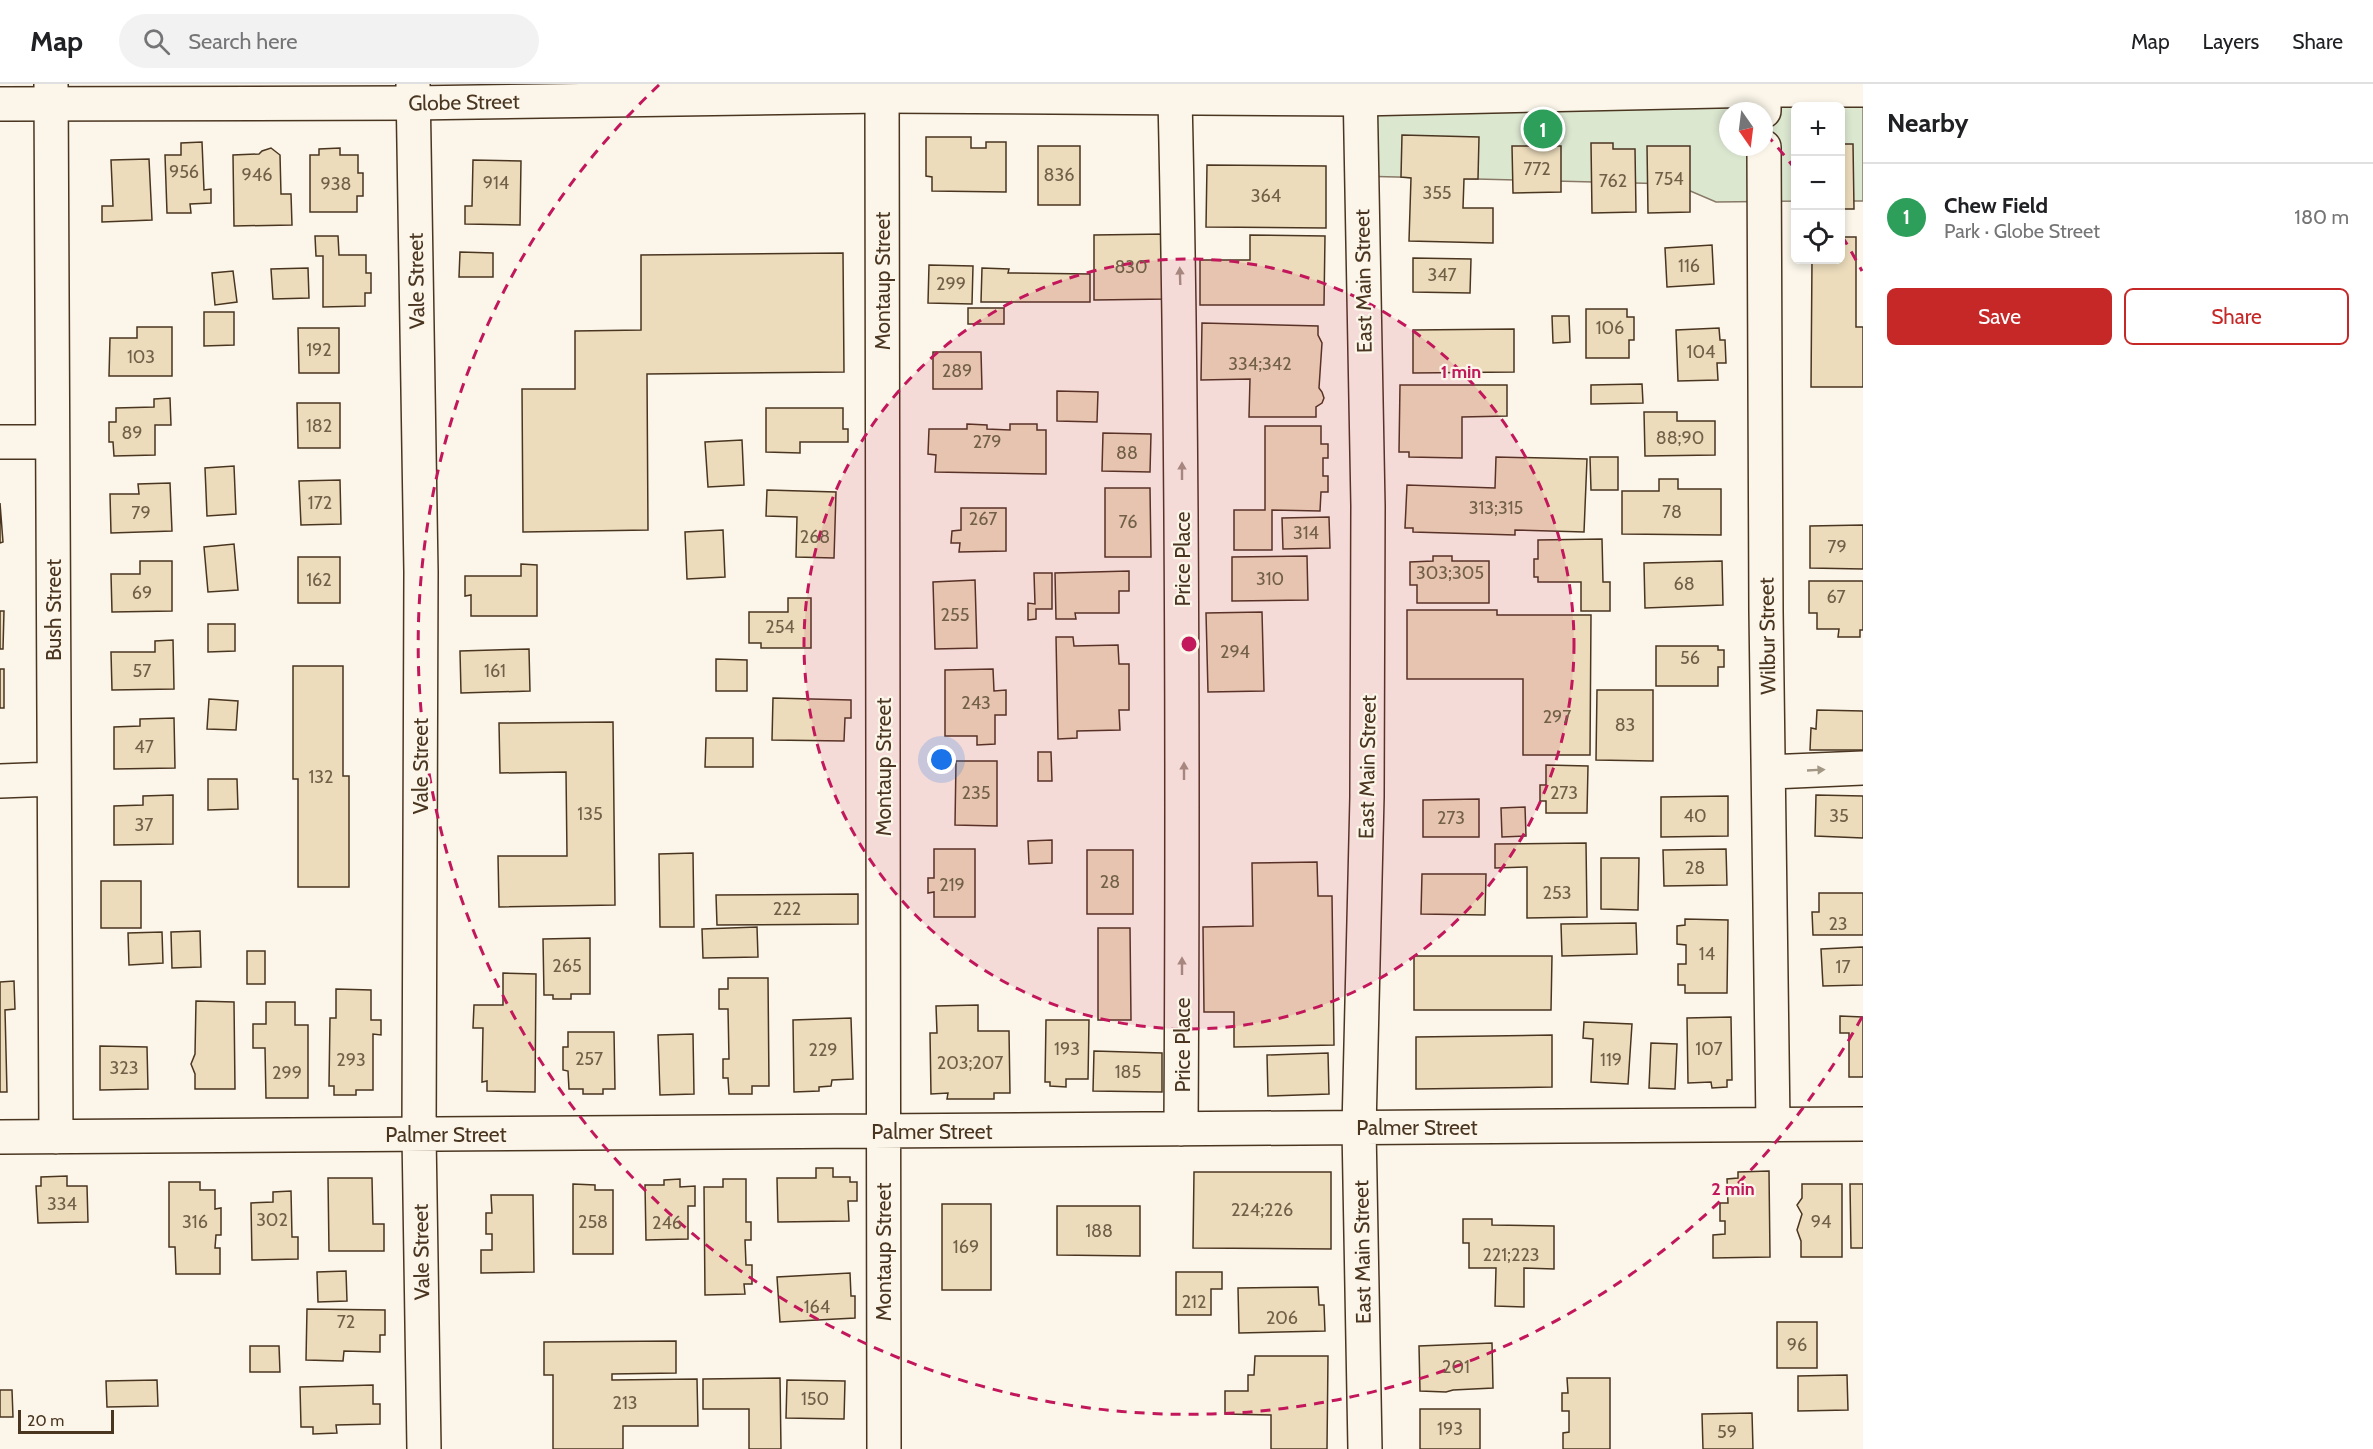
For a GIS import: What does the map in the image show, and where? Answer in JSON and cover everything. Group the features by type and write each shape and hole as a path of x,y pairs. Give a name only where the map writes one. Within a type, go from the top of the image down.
{"street":[{"name":"Globe Street","path":"0,104 51,93 413,94 882,90 1175,98 1360,92 1764,100 1863,90"},
{"name":"Montaup Street","path":"882,90 884,1449"},
{"name":"East Main Street","path":"1360,92 1368,541 1367,797 1359,1128 1365,1449"},
{"name":"Bush Street","path":"51,93 56,1137"},
{"name":"Vale Street","path":"413,94 420,572 419,1134 424,1449"},
{"name":"Price Place","path":"1175,98 1180,298 1182,563 1181,1129"},
{"name":"Wilbur Street","path":"1764,156 1766,599 1773,1125"},
{"path":"0,442 52,442"},
{"path":"1769,772 1863,768"},
{"path":"0,781 54,779"},
{"name":"Palmer Street","path":"0,1137 1863,1124"}],"green space":[{"path":"1358,84 1863,84 1863,201 1845,201 1845,102 1791,102 1791,201 1716,202 1674,184 1357,176"}],"building":[{"path":"1402,135 1479,137 1478,179 1464,179 1463,208 1493,208 1493,243 1409,241 1411,178 1401,177"},
{"path":"926,137 971,137 971,148 986,148 986,142 1006,142 1006,192 932,191 932,177 926,176"},
{"path":"202,142 204,190 211,189 211,203 190,204 191,213 167,213 165,155 181,155 181,143"},
{"path":"1591,143 1613,143 1613,149 1635,149 1636,212 1592,213"},
{"path":"1845,144 1853,144 1854,209 1845,209"},
{"path":"1038,146 1080,146 1080,205 1038,205"},
{"path":"1512,146 1561,146 1561,192 1513,193"},
{"path":"1647,146 1690,146 1690,212 1648,213"},
{"path":"271,148 280,155 281,194 291,194 292,225 234,226 233,155 259,154"},
{"path":"340,148 340,155 358,155 358,173 363,173 363,196 357,196 357,212 310,212 310,155 319,155 319,149"},
{"path":"149,159 152,220 102,222 102,206 113,206 111,160"},
{"path":"473,160 521,161 520,225 465,224 465,206 472,206"},
{"path":"1207,165 1326,166 1326,228 1206,227"},
{"path":"1167,234 1168,299 1094,300 1094,235"},
{"path":"1250,235 1325,236 1324,305 1200,305 1200,260 1250,260"},
{"path":"315,236 338,236 339,255 366,255 366,273 371,273 371,293 365,293 365,306 323,307 323,256 316,256"},
{"path":"1845,237 1856,237 1856,327 1863,327 1863,387 1811,387 1812,264 1845,264"},
{"path":"1712,245 1714,284 1667,287 1665,248"},
{"path":"460,252 493,253 493,277 459,277"},
{"path":"843,253 844,372 647,374 648,530 523,532 522,389 575,389 575,331 641,330 641,255"},
{"path":"1413,258 1471,259 1470,293 1413,292"},
{"path":"929,265 973,266 972,304 928,303"},
{"path":"308,268 309,298 273,299 271,269"},
{"path":"982,268 1009,269 1008,273 1090,274 1090,302 981,302"},
{"path":"233,271 237,302 215,305 212,273"},
{"path":"968,308 1004,308 1004,324 968,324"},
{"path":"1586,309 1627,309 1627,317 1634,317 1634,340 1629,340 1629,358 1586,358"},
{"path":"204,312 234,312 234,345 204,346"},
{"path":"1552,316 1569,316 1570,342 1553,343"},
{"path":"1202,323 1318,326 1318,335 1322,343 1319,388 1324,398 1322,403 1316,407 1316,417 1249,417 1250,379 1201,380"},
{"path":"137,327 172,327 172,376 109,376 110,338 137,338"},
{"path":"298,328 339,328 339,373 299,373"},
{"path":"1719,328 1720,340 1725,340 1726,363 1717,363 1718,380 1678,381 1676,330"},
{"path":"1514,329 1514,372 1413,373 1413,330"},
{"path":"933,352 981,352 982,389 933,389"},
{"path":"1642,384 1643,403 1591,404 1591,385"},
{"path":"1400,385 1507,385 1507,416 1462,417 1462,458 1409,457 1409,452 1399,452"},
{"path":"1057,391 1098,392 1097,422 1057,421"},
{"path":"170,398 171,425 155,425 155,455 114,456 113,442 109,442 109,422 116,422 116,408 154,407 154,399"},
{"path":"297,403 340,403 340,448 298,448"},
{"path":"766,408 843,408 843,429 848,429 848,442 800,442 800,453 766,452"},
{"path":"1644,412 1677,412 1677,421 1715,421 1715,455 1645,456"},
{"path":"967,424 987,425 987,429 1010,430 1010,424 1037,424 1037,430 1046,430 1046,474 935,472 936,455 928,454 929,429 967,429"},
{"path":"1265,426 1321,426 1321,444 1328,444 1328,458 1323,458 1323,476 1328,476 1328,492 1321,492 1320,511 1272,510 1272,550 1234,550 1234,510 1265,510"},
{"path":"1103,433 1151,434 1150,472 1102,471"},
{"path":"742,440 744,485 708,487 705,442"},
{"path":"1496,457 1587,459 1584,532 1515,530 1515,535 1413,532 1413,528 1405,528 1407,485 1495,488"},
{"path":"1590,457 1618,457 1618,490 1591,490"},
{"path":"234,466 236,514 207,516 205,468"},
{"path":"1659,479 1678,479 1678,489 1721,489 1721,535 1622,534 1622,491 1659,491"},
{"path":"340,480 341,524 301,525 299,481"},
{"path":"170,483 172,531 111,533 110,494 139,494 138,484"},
{"path":"1105,488 1150,488 1151,557 1105,557"},
{"path":"767,490 836,492 834,558 796,557 797,517 766,516"},
{"path":"0,503 3,542 0,543"},
{"path":"961,508 1006,508 1006,551 959,552 960,543 951,543 952,531 961,530"},
{"path":"1329,517 1330,548 1283,549 1282,518"},
{"path":"1863,525 1863,569 1810,568 1810,526"},
{"path":"723,530 725,577 687,579 685,532"},
{"path":"1602,539 1603,582 1610,582 1610,611 1581,611 1581,582 1538,582 1538,577 1534,577 1534,559 1538,559 1538,540"},
{"path":"234,544 238,590 208,592 204,547"},
{"path":"1307,556 1308,600 1232,601 1232,557"},
{"path":"1433,556 1452,556 1452,561 1489,561 1489,603 1417,603 1417,585 1410,585 1410,562 1433,561"},
{"path":"298,557 340,557 340,603 298,603"},
{"path":"140,561 172,561 172,611 112,612 111,574 140,574"},
{"path":"1722,561 1723,605 1645,608 1644,563"},
{"path":"521,564 537,565 537,616 471,616 471,595 465,596 465,576 521,576"},
{"path":"1129,571 1129,591 1119,591 1119,613 1075,613 1076,619 1056,619 1055,573"},
{"path":"1034,573 1052,573 1052,609 1036,609 1036,619 1028,620 1028,603 1035,604"},
{"path":"975,580 977,648 935,649 933,582"},
{"path":"1809,581 1863,581 1863,630 1860,630 1860,637 1838,637 1839,629 1817,629 1817,613 1809,613"},
{"path":"788,598 811,598 811,648 761,648 761,643 749,643 749,612 788,612"},
{"path":"1407,610 1497,610 1497,615 1591,615 1590,755 1523,755 1523,679 1407,679"},
{"path":"0,611 4,611 3,649 0,649"},
{"path":"1262,612 1264,691 1208,692 1206,613"},
{"path":"208,624 235,624 235,651 208,652"},
{"path":"1056,637 1073,637 1074,646 1118,645 1119,664 1129,664 1129,710 1119,710 1120,730 1077,731 1077,738 1058,739"},
{"path":"173,640 174,689 112,690 111,652 155,652 155,641"},
{"path":"1656,646 1718,646 1718,650 1724,650 1724,667 1718,667 1718,686 1656,686"},
{"path":"529,649 530,691 461,693 460,651"},
{"path":"716,659 747,660 747,691 716,691"},
{"path":"293,666 343,666 343,776 349,776 349,887 298,887 298,779 293,779"},
{"path":"0,669 4,669 4,708 0,708"},
{"path":"993,669 994,691 1006,690 1006,715 995,715 995,744 977,745 977,736 945,736 945,670"},
{"path":"1597,690 1653,690 1653,761 1596,760"},
{"path":"773,698 851,700 851,718 845,718 844,741 772,740"},
{"path":"209,699 238,701 236,730 207,729"},
{"path":"1817,710 1863,711 1863,750 1810,750 1811,728 1816,729"},
{"path":"174,718 175,768 114,769 114,727 140,726 140,719"},
{"path":"613,722 615,905 499,907 498,856 567,856 566,772 500,773 499,723"},
{"path":"706,738 753,738 753,767 705,767"},
{"path":"1038,752 1051,752 1052,781 1038,781"},
{"path":"956,761 997,761 997,826 955,825"},
{"path":"1546,765 1588,766 1587,813 1546,813 1546,801 1540,801 1540,785 1546,785"},
{"path":"208,779 237,779 238,809 208,810"},
{"path":"173,795 173,844 114,845 114,806 143,805 143,796"},
{"path":"1816,795 1863,796 1863,838 1815,836"},
{"path":"1728,796 1728,836 1661,837 1661,797"},
{"path":"1479,799 1479,837 1423,837 1423,800"},
{"path":"1525,807 1526,836 1502,837 1501,808"},
{"path":"1052,840 1052,863 1029,864 1028,841"},
{"path":"1586,843 1587,917 1527,918 1527,867 1495,868 1495,844"},
{"path":"934,849 975,849 975,917 934,917 934,892 928,893 928,878 934,878"},
{"path":"1726,849 1727,885 1664,886 1663,850"},
{"path":"1087,850 1133,850 1133,914 1087,914"},
{"path":"693,853 694,927 660,927 659,854"},
{"path":"1601,858 1639,858 1638,910 1601,909"},
{"path":"1317,862 1318,896 1332,896 1334,1045 1234,1047 1234,1012 1204,1012 1203,927 1253,926 1252,863"},
{"path":"1422,874 1486,874 1485,915 1421,914"},
{"path":"101,881 141,881 141,928 101,928"},
{"path":"1819,893 1863,893 1863,935 1813,935 1812,912 1819,912"},
{"path":"858,894 858,924 717,925 716,895"},
{"path":"1685,919 1728,920 1727,993 1685,993 1685,985 1678,985 1678,964 1686,964 1686,945 1677,944 1677,926 1685,925"},
{"path":"1636,923 1637,954 1562,956 1561,924"},
{"path":"757,927 758,957 703,958 702,929"},
{"path":"1098,928 1130,928 1131,1020 1098,1020"},
{"path":"200,931 201,967 172,968 171,932"},
{"path":"162,932 163,963 129,965 128,933"},
{"path":"590,938 590,994 571,994 571,999 553,999 553,995 544,995 543,939"},
{"path":"1863,947 1863,985 1823,986 1821,949"},
{"path":"247,951 265,951 265,984 247,984"},
{"path":"1414,956 1552,956 1551,1010 1414,1010"},
{"path":"503,973 536,974 535,1092 487,1091 487,1081 482,1082 483,1028 473,1028 474,1005 503,1005"},
{"path":"728,978 768,978 769,1086 752,1086 752,1094 729,1094 728,1078 723,1078 723,1059 729,1059 728,1009 719,1009 719,989 728,989"},
{"path":"14,981 15,1009 5,1010 7,1092 0,1092 0,982"},
{"path":"336,989 371,990 371,1020 381,1020 381,1035 373,1034 373,1090 356,1090 356,1095 334,1095 334,1086 329,1086 330,1018 336,1018"},
{"path":"196,1001 234,1002 235,1089 195,1089 195,1074 191,1064 195,1054"},
{"path":"266,1002 295,1002 295,1025 308,1025 308,1098 266,1098 265,1048 253,1048 253,1024 266,1024"},
{"path":"978,1005 978,1031 1009,1031 1010,1093 994,1093 994,1099 947,1099 948,1093 931,1094 930,1033 937,1033 936,1006"},
{"path":"1840,1016 1863,1017 1863,1077 1849,1077 1849,1033 1840,1033"},
{"path":"1731,1017 1732,1080 1727,1080 1727,1087 1712,1088 1711,1082 1688,1083 1687,1018"},
{"path":"851,1018 853,1079 832,1080 831,1086 819,1087 819,1091 794,1092 793,1020"},
{"path":"1046,1020 1089,1020 1088,1079 1066,1079 1066,1087 1050,1086 1050,1082 1045,1082"},
{"path":"1584,1022 1632,1024 1628,1084 1591,1082 1593,1039 1583,1038"},
{"path":"568,1032 614,1032 615,1089 603,1089 603,1094 583,1094 583,1089 569,1089 568,1071 563,1070 563,1047 568,1047"},
{"path":"693,1034 694,1094 660,1095 658,1035"},
{"path":"1552,1035 1552,1087 1416,1089 1416,1037"},
{"path":"1651,1043 1677,1044 1675,1089 1649,1088"},
{"path":"100,1046 147,1047 148,1089 100,1090"},
{"path":"1094,1051 1162,1053 1162,1092 1093,1091"},
{"path":"1328,1053 1329,1094 1268,1096 1267,1055"},
{"path":"816,1168 833,1168 833,1177 850,1177 850,1182 857,1182 857,1201 848,1201 849,1221 778,1222 777,1178 816,1178"},
{"path":"1769,1171 1770,1257 1713,1258 1713,1235 1725,1234 1725,1221 1720,1221 1720,1203 1728,1203 1727,1179 1738,1178 1738,1172"},
{"path":"1194,1172 1331,1172 1331,1249 1193,1248"},
{"path":"67,1176 67,1186 87,1186 88,1222 38,1223 36,1186 41,1186 41,1177"},
{"path":"328,1178 372,1178 373,1224 384,1224 384,1251 329,1251"},
{"path":"680,1179 680,1187 695,1186 695,1206 688,1206 688,1239 646,1240 645,1185 664,1185 664,1180"},
{"path":"723,1179 746,1179 746,1222 751,1222 751,1240 745,1240 746,1265 752,1265 752,1284 744,1284 745,1294 705,1295 704,1187 723,1187"},
{"path":"169,1182 200,1182 200,1190 215,1190 215,1209 221,1208 221,1235 216,1235 215,1248 220,1248 220,1274 176,1274 175,1247 169,1247"},
{"path":"573,1184 595,1185 595,1190 613,1190 613,1254 573,1254"},
{"path":"1802,1184 1842,1184 1842,1257 1801,1257 1801,1241 1797,1230 1802,1214 1797,1205 1802,1198"},
{"path":"1850,1184 1863,1184 1863,1248 1851,1248"},
{"path":"291,1191 292,1237 298,1237 298,1259 252,1260 251,1203 273,1202 273,1192"},
{"path":"491,1195 533,1195 534,1272 481,1273 481,1250 492,1250 492,1234 486,1234 486,1213 492,1213"},
{"path":"942,1204 991,1204 991,1290 942,1290"},
{"path":"1057,1206 1140,1206 1140,1256 1057,1255"},
{"path":"1463,1219 1492,1219 1492,1225 1554,1226 1554,1269 1524,1268 1524,1307 1495,1306 1496,1268 1469,1268 1469,1243 1463,1243"},
{"path":"346,1271 347,1301 318,1302 317,1272"},
{"path":"1176,1272 1222,1272 1222,1289 1211,1289 1211,1315 1176,1315"},
{"path":"850,1273 851,1296 855,1296 855,1318 780,1322 777,1277"},
{"path":"1318,1287 1319,1305 1324,1305 1325,1331 1239,1333 1238,1288"},
{"path":"307,1309 385,1310 385,1335 380,1335 380,1352 344,1351 343,1361 306,1360"},
{"path":"1777,1322 1817,1322 1817,1368 1777,1368"},
{"path":"676,1341 676,1373 612,1374 612,1380 697,1379 698,1426 623,1426 623,1449 553,1449 553,1375 544,1375 544,1342"},
{"path":"1492,1343 1493,1388 1446,1392 1420,1391 1419,1346"},
{"path":"250,1346 279,1346 280,1372 250,1372"},
{"path":"1255,1356 1328,1356 1327,1449 1271,1449 1271,1415 1225,1414 1225,1391 1248,1391 1248,1375 1254,1375"},
{"path":"1847,1375 1848,1410 1798,1411 1798,1376"},
{"path":"780,1378 781,1449 749,1449 749,1409 703,1409 703,1379"},
{"path":"1567,1378 1610,1378 1610,1449 1563,1449 1563,1433 1569,1432 1569,1411 1562,1411 1562,1393 1568,1393"},
{"path":"157,1380 158,1406 107,1407 106,1381"},
{"path":"787,1380 845,1381 844,1419 786,1418"},
{"path":"373,1385 373,1404 380,1404 380,1424 336,1425 337,1433 313,1434 313,1427 301,1427 300,1387"},
{"path":"0,1390 12,1390 13,1417 0,1417"},
{"path":"1420,1409 1480,1409 1480,1449 1420,1449"},
{"path":"1752,1413 1753,1449 1703,1449 1702,1414"}],"place":[{"name":"Chew Field","path":"1543,129"}]}
